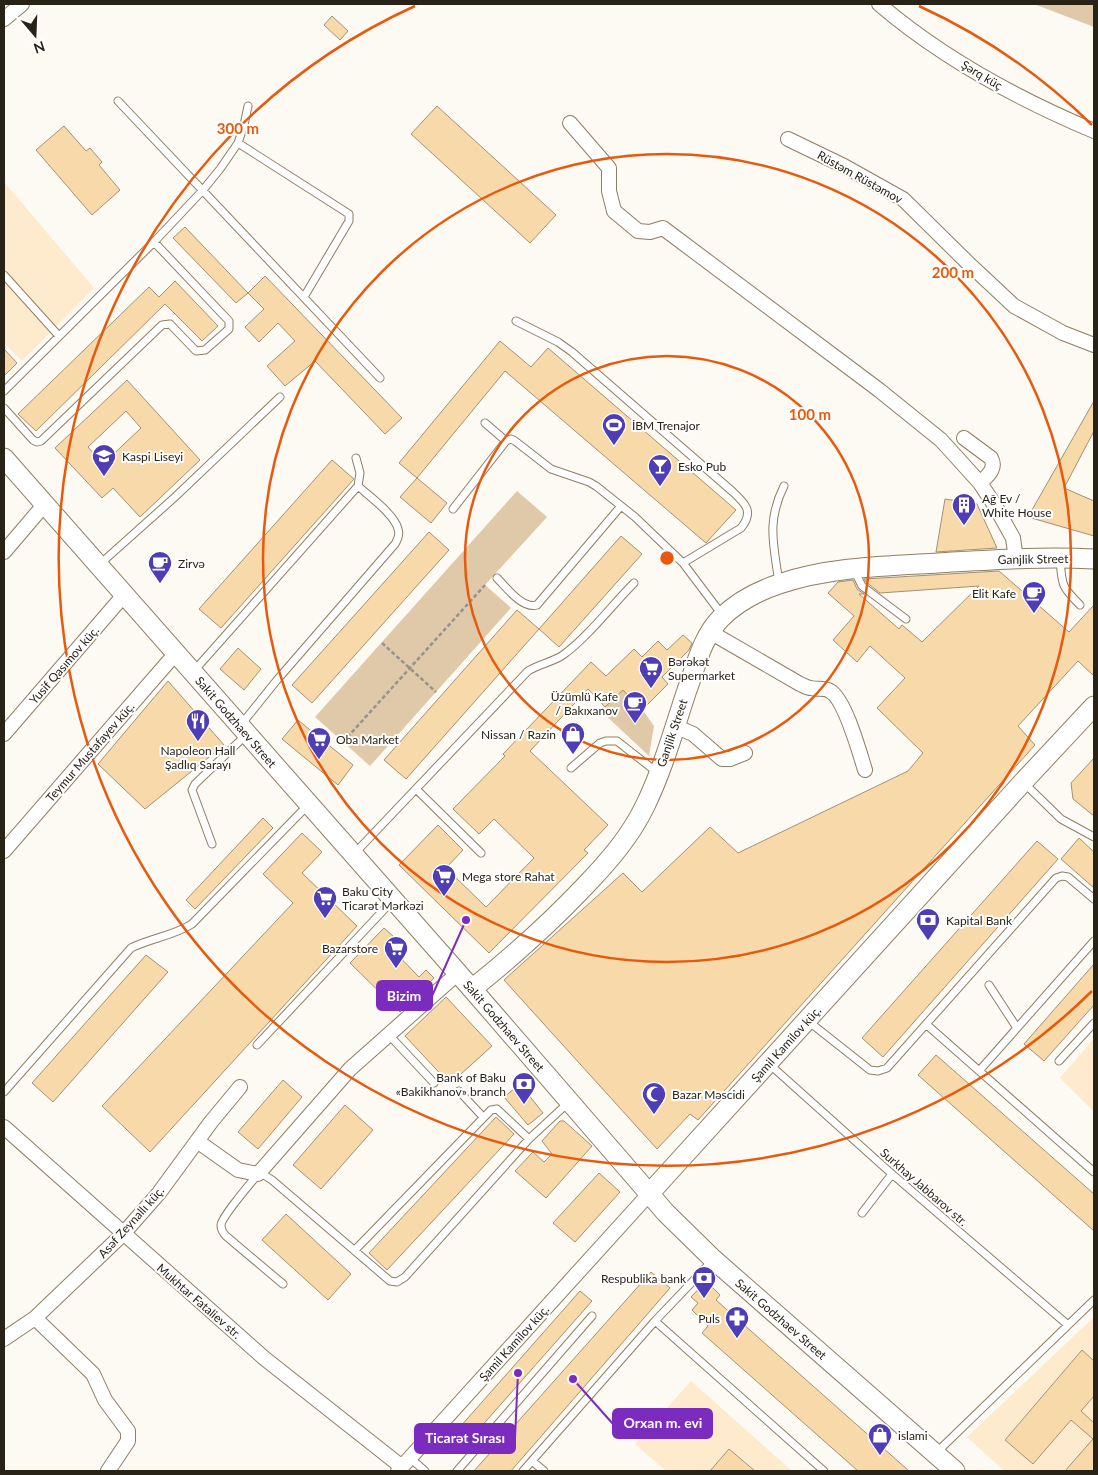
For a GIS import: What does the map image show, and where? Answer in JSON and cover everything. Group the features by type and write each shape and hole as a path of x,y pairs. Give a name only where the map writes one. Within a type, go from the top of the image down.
{"street":[{"path":"4,19 22,4"},
{"name":"Şərq küç","path":"880,4 933,45 978,72 1024,99 1094,131"},
{"path":"570,123 609,168 609,191 614,211 638,231 650,232 663,228 887,396 941,440 980,483 1008,527 1013,538 1016,559"},
{"name":"Rüstəm Rüstəmov","path":"788,139 844,166 903,199 966,262 1014,306 1063,333 1094,345"},
{"path":"964,438 991,458 993,462 993,469 980,483"},
{"name":"Sakit Godzhaev Street","path":"4,458 458,973 649,1194 713,1259 945,1465"},
{"path":"4,552 44,505"},
{"name":"Ganjlik Street","path":"472,989 553,920 604,866 636,824 658,773 702,647 710,632 723,616 752,596 779,584 800,578 854,570 1016,559 1094,559"},
{"name":"Yusif Qasımov küç.","path":"4,734 124,596"},
{"path":"710,632 800,684 811,689 825,688 830,690 849,722 858,743 865,770"},
{"name":"Teymur Mustafayev küç.","path":"4,851 176,653"},
{"name":"Şamil Kamilov küç.","path":"403,1466 1094,706"},
{"path":"675,726 702,740 722,759 730,759 745,753"},
{"path":"197,1141 238,1170 258,1174 350,1069 458,973"},
{"name":"Asəf Zeynallı küç.","path":"4,1340 35,1318 123,1234 159,1193 240,1087"},
{"name":"Mukhtar Fataliev str.","path":"4,1127 264,1358 403,1466"},
{"path":"35,1318 93,1374 105,1400 128,1430 128,1441 108,1471"}],"lane":[{"path":"118,101 380,378"},
{"path":"4,391 154,242 203,190 238,143 248,106"},
{"path":"238,143 349,214 349,221 304,297"},
{"path":"4,408 33,440 41,441 162,325 170,324 196,351 205,350 229,328 229,320 154,242"},
{"path":"4,275 59,336"},
{"path":"516,321 558,342 572,352 733,492 746,507 747,521 741,528 683,563"},
{"path":"98,566 175,497 280,397"},
{"path":"485,423 506,441"},
{"path":"453,509 506,441 510,439 516,441 551,469 589,482 621,506 665,544 683,563 723,616"},
{"path":"193,672 358,486 360,473 356,458"},
{"path":"212,844 192,790 195,784 243,730 277,680 395,544 399,536 394,520 358,486"},
{"path":"779,584 772,532 773,516 784,486"},
{"path":"497,578 525,605 532,607 537,605 621,506"},
{"path":"1060,558 1062,582 1065,590 1080,605"},
{"path":"854,570 862,586 906,619"},
{"path":"354,856 528,671 538,664 560,657 634,583"},
{"path":"571,768 600,743 617,741 658,773"},
{"path":"1023,782 1060,819 1094,836"},
{"path":"416,789 481,854"},
{"path":"4,1092 131,948 146,940 180,931 192,924 308,805"},
{"path":"807,1020 870,1070 878,1071 887,1068 1056,878 1068,877 1094,899"},
{"path":"257,1045 393,900"},
{"path":"979,1071 1094,941"},
{"path":"989,986 1017,1028"},
{"path":"1060,1061 1094,1023"},
{"path":"927,1025 1094,1172"},
{"path":"388,1034 434,1083"},
{"name":"Surkhay Jabbarov str.","path":"768,1063 892,1174 1068,1326"},
{"path":"459,1091 483,1117"},
{"path":"283,1284 226,1236 222,1230 221,1224 226,1216 258,1174 272,1180 390,1281 397,1282 405,1277 529,1139 570,1102"},
{"path":"355,1250 491,1110 497,1109 529,1139"},
{"path":"862,1213 892,1174"},
{"path":"523,1471 655,1321 713,1259"},
{"path":"945,1465 1068,1326 1094,1300"},
{"path":"457,1471 592,1316"},
{"path":"655,1321 824,1471"},
{"path":"532,1461 544,1471"},
{"path":"403,1466 425,1471"}],"path":[{"path":"343,742 485,585"},
{"path":"382,643 436,692"}],"shaded area":[{"path":"1034,4 1094,4 1094,27"},
{"path":"5,183 94,288 22,361 4,343"},
{"path":"517,491 547,517 485,585 511,608 370,766 315,717"},
{"path":"623,690 642,709 654,726 649,756 601,711"},
{"path":"1094,1038 1094,1112 1060,1078"},
{"path":"1094,1317 1094,1471 1004,1471 967,1437"},
{"path":"691,1381 792,1471 666,1471 635,1444"}],"building":[{"path":"332,16 348,31 340,40 324,25"},
{"path":"437,106 556,215 530,243 411,134"},
{"path":"64,126 86,151 90,148 102,162 99,165 120,190 92,215 36,150"},
{"path":"185,227 248,293 236,303 173,238"},
{"path":"265,276 402,418 385,434 315,361 285,386 267,366 295,341 278,323 259,342 245,327 264,309 248,293"},
{"path":"175,281 218,326 202,341 165,304 36,431 18,414 149,287 159,297"},
{"path":"500,341 531,367 548,348 736,510 706,543 505,371 417,478 399,463"},
{"path":"4,349 17,363 4,376"},
{"path":"127,380 200,460 140,517 113,488 102,498 55,448","holes":["126,411 141,428 103,464 88,447"]},
{"path":"1094,401 1094,431 1064,488 1094,501 1094,536 1028,517"},
{"path":"332,460 354,479 221,628 199,609"},
{"path":"417,478 447,503 431,523 400,497"},
{"name":"Ağ Ev / White House","path":"945,499 977,504 997,548 936,552"},
{"path":"429,532 449,550 312,703 292,685"},
{"path":"621,536 642,554 559,647 539,629"},
{"path":"999,571 1069,632 1094,605 1094,676 1078,661 1018,726 1035,745 698,1120 690,1114 657,1149 504,980 623,873 642,892 710,827 738,853 908,771 923,753 877,708 905,678 870,646 857,662 833,640 854,616 828,593 838,582 853,580 857,589 864,594 859,594 899,629 902,625 922,642 979,586 880,593 864,579"},
{"path":"517,610 539,629 406,779 384,760"},
{"path":"683,635 692,643 689,650 662,677 668,684 642,710 623,690 605,707 588,689 530,751 608,825 584,850 588,853 489,953 399,865 438,825 463,850 446,868 486,907 534,858 494,819 479,834 453,809 505,756 503,754 591,662 606,676 634,649 642,657 658,641 667,650"},
{"path":"238,648 261,669 244,690 220,669"},
{"path":"168,681 224,745 145,809 98,764"},
{"path":"298,720 353,765 338,785 282,739"},
{"path":"1094,758 1094,816 1073,799 1071,783"},
{"path":"263,818 273,828 195,909 186,900"},
{"path":"302,833 322,852 302,873 357,926 150,1152 102,1106 293,903 263,874"},
{"path":"1079,838 1094,852 1094,888 1061,859"},
{"path":"1037,841 1058,859 883,1057 862,1038"},
{"path":"384,928 394,937 387,944 419,977 426,970 434,978 400,1012 350,963"},
{"path":"146,955 168,972 53,1102 32,1083"},
{"path":"1094,964 1094,1005 1044,1061 1024,1044"},
{"path":"446,997 492,1046 450,1084 405,1036"},
{"path":"936,1055 1094,1194 1094,1231 918,1075"},
{"path":"283,1080 302,1097 258,1149 238,1132"},
{"name":"Bank of Baku «Bakikhanov» branch","path":"520,1084 543,1113 528,1125 504,1097"},
{"path":"345,1105 373,1130 321,1189 293,1165"},
{"path":"496,1117 514,1134 387,1270 369,1253"},
{"path":"560,1121 564,1121 592,1146 546,1198 515,1171 533,1152 544,1162 552,1154 542,1141"},
{"path":"599,1173 620,1192 575,1242 553,1223"},
{"path":"286,1214 351,1274 328,1300 262,1240"},
{"path":"651,1272 670,1288 511,1471 474,1471"},
{"path":"706,1281 720,1295 716,1300 909,1471 858,1471 702,1333 708,1326 692,1310 698,1303 691,1297"},
{"path":"580,1291 592,1301 457,1454 445,1444"},
{"path":"1082,1350 1094,1361 1094,1396 1081,1411 1094,1423 1094,1471 1065,1471 1093,1439 1071,1420 1033,1464 1005,1440"},
{"path":"729,1449 755,1471 710,1471"}],"place":[{"name":"İBM Trenajor","path":"614,446"},
{"name":"Kaspi Liseyi","path":"104,477"},
{"name":"Esko Pub","path":"660,487"},
{"name":"Ağ Ev / White House","path":"964,526"},
{"name":"Zirvə","path":"160,584"},
{"name":"Elit Kafe","path":"1034,614"},
{"name":"Bərəkət Supermarket","path":"651,689"},
{"name":"Üzümlü Kafe / Bakıxanov","path":"635,724"},
{"name":"Napoleon Hall Şadlıq Sarayı","path":"198,742"},
{"name":"Nissan / Razin","path":"573,755"},
{"name":"Oba Market","path":"319,760"},
{"name":"Mega store Rahat","path":"444,897"},
{"name":"Baku City Ticarət Mərkəzi","path":"325,919"},
{"name":"Bizim","path":"466,920"},
{"name":"Kapital Bank","path":"928,941"},
{"name":"Bazarstore","path":"396,969"},
{"name":"Bank of Baku «Bakikhanov» branch","path":"524,1105"},
{"name":"Bazar Məscidi","path":"654,1115"},
{"name":"Respublika bank","path":"704,1299"},
{"name":"Puls","path":"737,1339"},
{"name":"Ticarət Sırası","path":"518,1373"},
{"name":"Orxan m. evi","path":"573,1379"},
{"name":"islami","path":"880,1456"}]}
